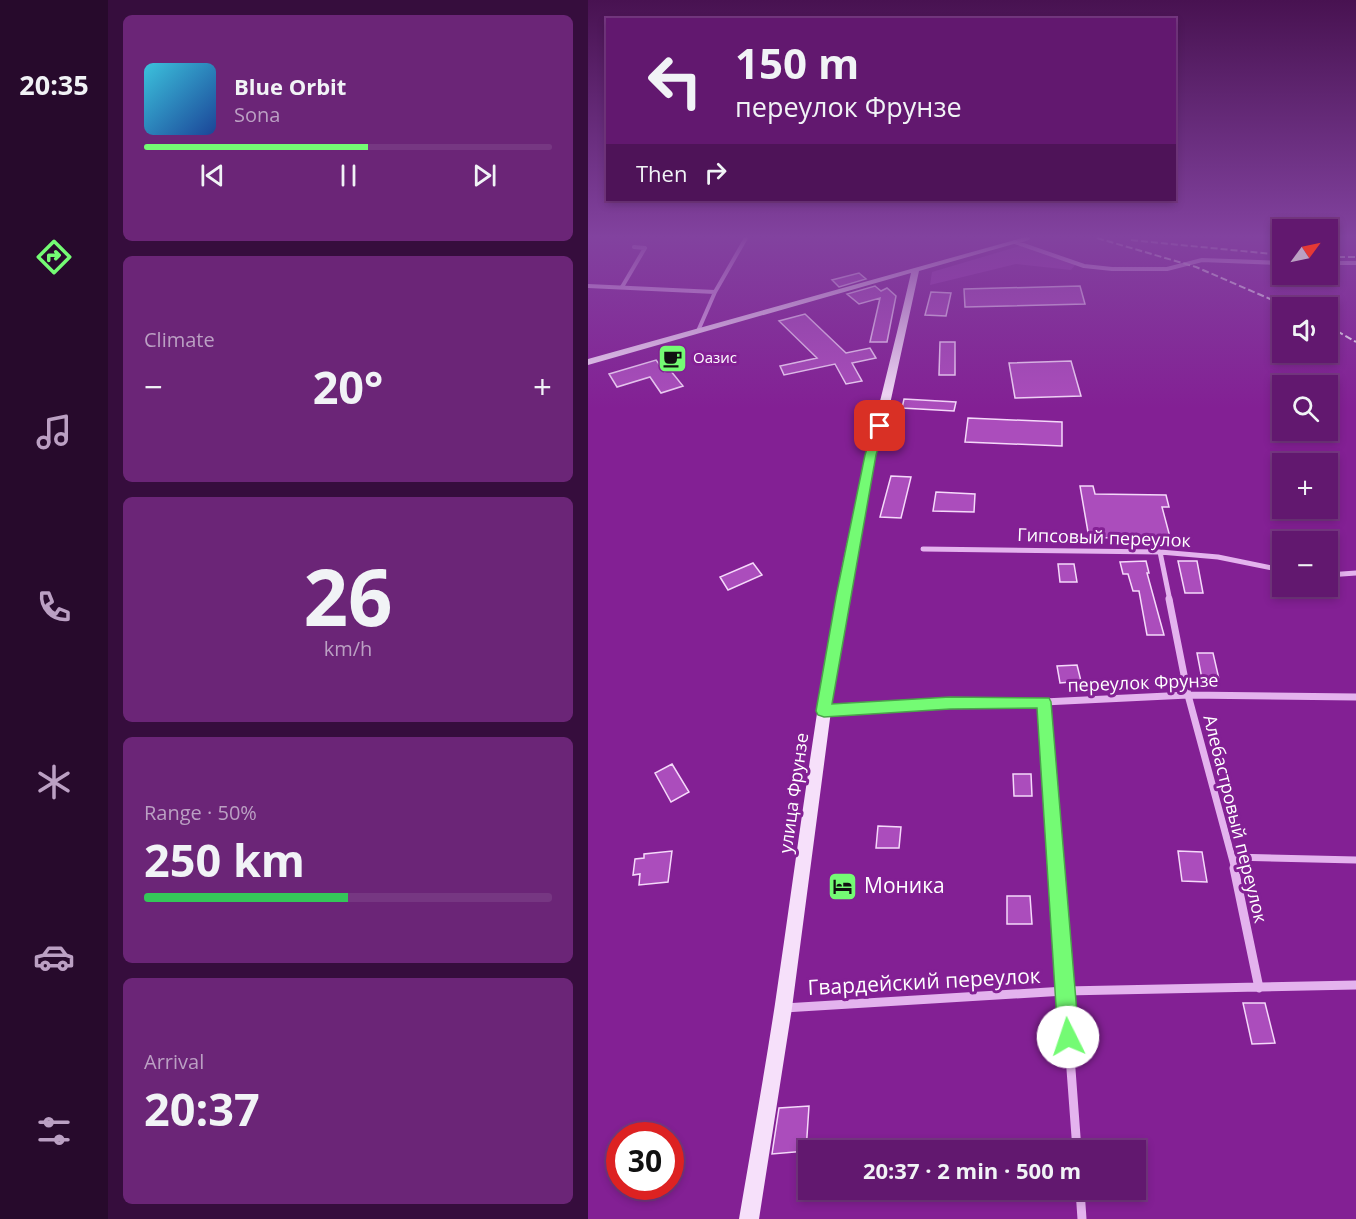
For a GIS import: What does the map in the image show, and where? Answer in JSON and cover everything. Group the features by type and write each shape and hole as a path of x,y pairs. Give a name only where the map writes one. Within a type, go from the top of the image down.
{"main road":[{"path":"588,362 827,295"},
{"name":"улица Фрунзе","path":"749,1219 783,1008 842,597 870,455 885,404 910,295"}],"street":[{"path":"698,331 714,295"},
{"name":"Гипсовый переулок","path":"923,549 1160,552 1218,556 1272,568"},
{"name":"Алебастровый переулок","path":"1160,552 1188,695 1232,857 1258,988"},
{"path":"1338,574 1356,573"},
{"name":"переулок Фрунзе","path":"824,711 950,703 1044,702 1188,695 1356,697"},
{"path":"1044,702 1076,1140"},
{"path":"1232,857 1356,860"},
{"name":"Гвардейский переулок","path":"783,1008 1065,991 1356,985"},
{"path":"1081,1200 1082,1219"}],"building":[{"path":"848,295 896,296 887,342 870,342 880,298 859,304"},
{"path":"930,295 951,295 946,316 925,315"},
{"path":"964,295 1082,295 1085,304 965,307"},
{"path":"805,314 846,353 870,348 876,358 852,363 862,381 846,384 835,364 784,375 780,366 817,358 779,321"},
{"path":"940,342 955,342 955,375 939,375"},
{"path":"656,360 665,372 670,370 683,386 661,393 650,377 617,387 609,374"},
{"path":"1071,361 1081,396 1015,398 1009,363"},
{"path":"904,399 956,402 954,411 902,408"},
{"path":"968,418 1062,422 1062,446 965,442"},
{"path":"891,476 911,477 901,518 880,517"},
{"path":"1080,486 1093,486 1095,494 1166,495 1169,507 1162,507 1170,537 1089,538"},
{"path":"936,492 975,494 974,512 933,511"},
{"path":"1146,561 1149,573 1147,573 1164,635 1147,635 1139,591 1133,591 1128,574 1123,574 1120,562"},
{"path":"1178,561 1197,561 1203,593 1185,593"},
{"path":"753,563 762,575 728,590 720,577"},
{"path":"1058,564 1074,564 1077,582 1060,582"},
{"path":"1197,653 1213,653 1219,679 1202,679"},
{"path":"1077,665 1081,681 1060,683 1057,666"},
{"path":"672,764 689,792 671,802 655,773"},
{"path":"1013,774 1031,774 1032,796 1014,796"},
{"path":"878,826 901,827 899,848 876,848"},
{"path":"672,851 668,882 639,885 640,874 633,875 635,859 644,858 644,854"},
{"path":"1178,851 1202,852 1207,882 1182,881"},
{"path":"1007,896 1030,896 1032,924 1007,924"},
{"path":"1243,1003 1265,1003 1275,1043 1252,1044"},
{"path":"809,1106 807,1140 798,1140 798,1152 772,1154 779,1108"}],"railway":[{"path":"1261,295 1272,300"},
{"path":"1338,332 1356,342"}],"place":[{"name":"Оазис","path":"672,358"},
{"name":"Моника","path":"843,886"}],"route":[{"path":"880,426 870,455 842,597 824,711 950,703 1044,702 1068,1037"}]}
